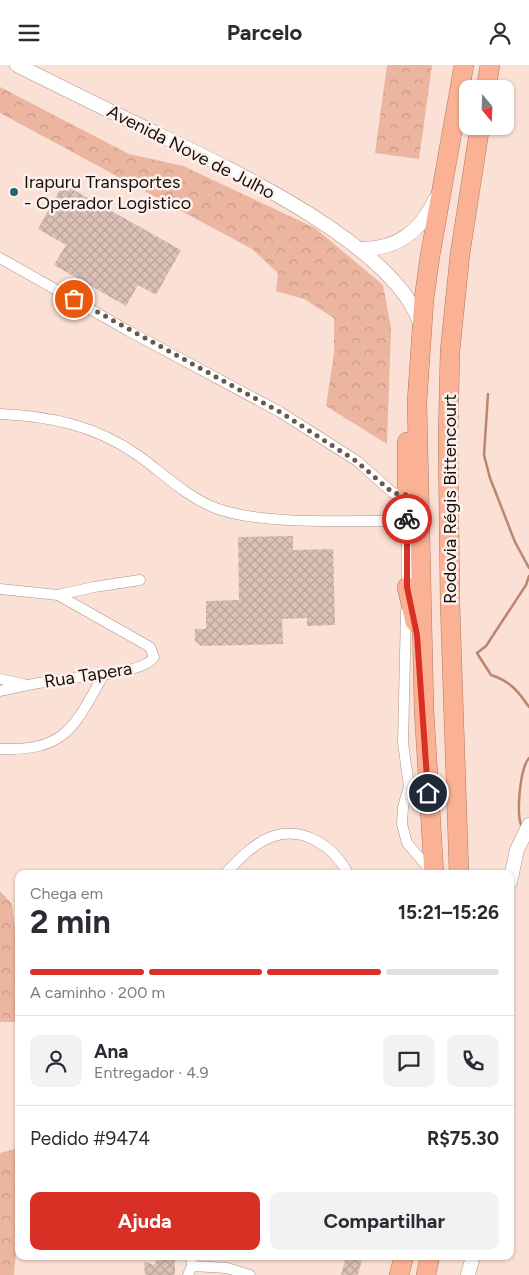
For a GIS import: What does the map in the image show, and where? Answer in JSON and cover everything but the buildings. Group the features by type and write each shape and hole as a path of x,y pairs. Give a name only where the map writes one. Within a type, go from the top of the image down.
{"highway":[{"name":"Rodovia Régis Bittencourt","path":"434,870 424,710 417,401 422,327 430,256 464,65"},
{"path":"488,80 490,65"},
{"name":"Rodovia Régis Bittencourt","path":"459,870 450,603 448,438 450,351 460,254 479,135"},
{"path":"407,495 407,413 417,401"},
{"path":"407,587 417,635 424,710"},
{"path":"400,1275 403,1260"},
{"path":"426,1275 429,1260"}],"main road":[{"name":"Avenida Nove de Julho","path":"17,65 182,145 292,203 359,249 402,290 413,305 422,327"},
{"path":"359,249 375,249 388,246 415,231 425,218 441,188"},
{"path":"513,870 517,851 527,829"},
{"path":"468,1275 472,1260"}],"street":[{"path":"0,258 127,330 280,412 356,461 393,493 407,495 403,743 409,786 403,807 402,824 407,843 431,870"},
{"path":"0,414 44,417 89,428 132,451 198,500 219,509 274,518 407,521"},
{"path":"0,589 58,595 85,588 140,580"},
{"name":"Rua Tapera","path":"0,691 129,669 153,660 152,650 143,643 58,595"},
{"path":"0,749 43,747 58,739 80,717 104,673"},
{"path":"0,679 29,685"},
{"path":"230,870 258,844 271,837 284,834 308,836 318,841 342,863 346,870"},
{"path":"190,1266 227,1268 250,1275"}],"green space":[{"path":"387,65 432,65 419,159 375,153"},
{"path":"0,87 129,154 183,166 315,228 383,285 391,328 387,444 326,406 334,353 334,318 304,299 276,291 278,273 252,249 0,113"},
{"path":"0,891 12,904 15,928 15,1022 0,1022"},
{"path":"15,1149 14,1275 0,1275 0,1153"}],"waterway":[{"path":"488,394 484,455 490,478 515,542 529,568"},
{"path":"529,576 526,585 486,646 477,653 491,675 513,687 529,707"},
{"path":"523,829 519,815 519,804 523,772 529,758"}],"way so far":[{"path":"74,299 316,433 356,461 393,493 407,495 407,519"}],"place":[{"name":"Irapuru Transportes - Operador Logistico","path":"14,192"}],"route":[{"path":"407,519 407,587 417,635 424,710 428,793"}]}
